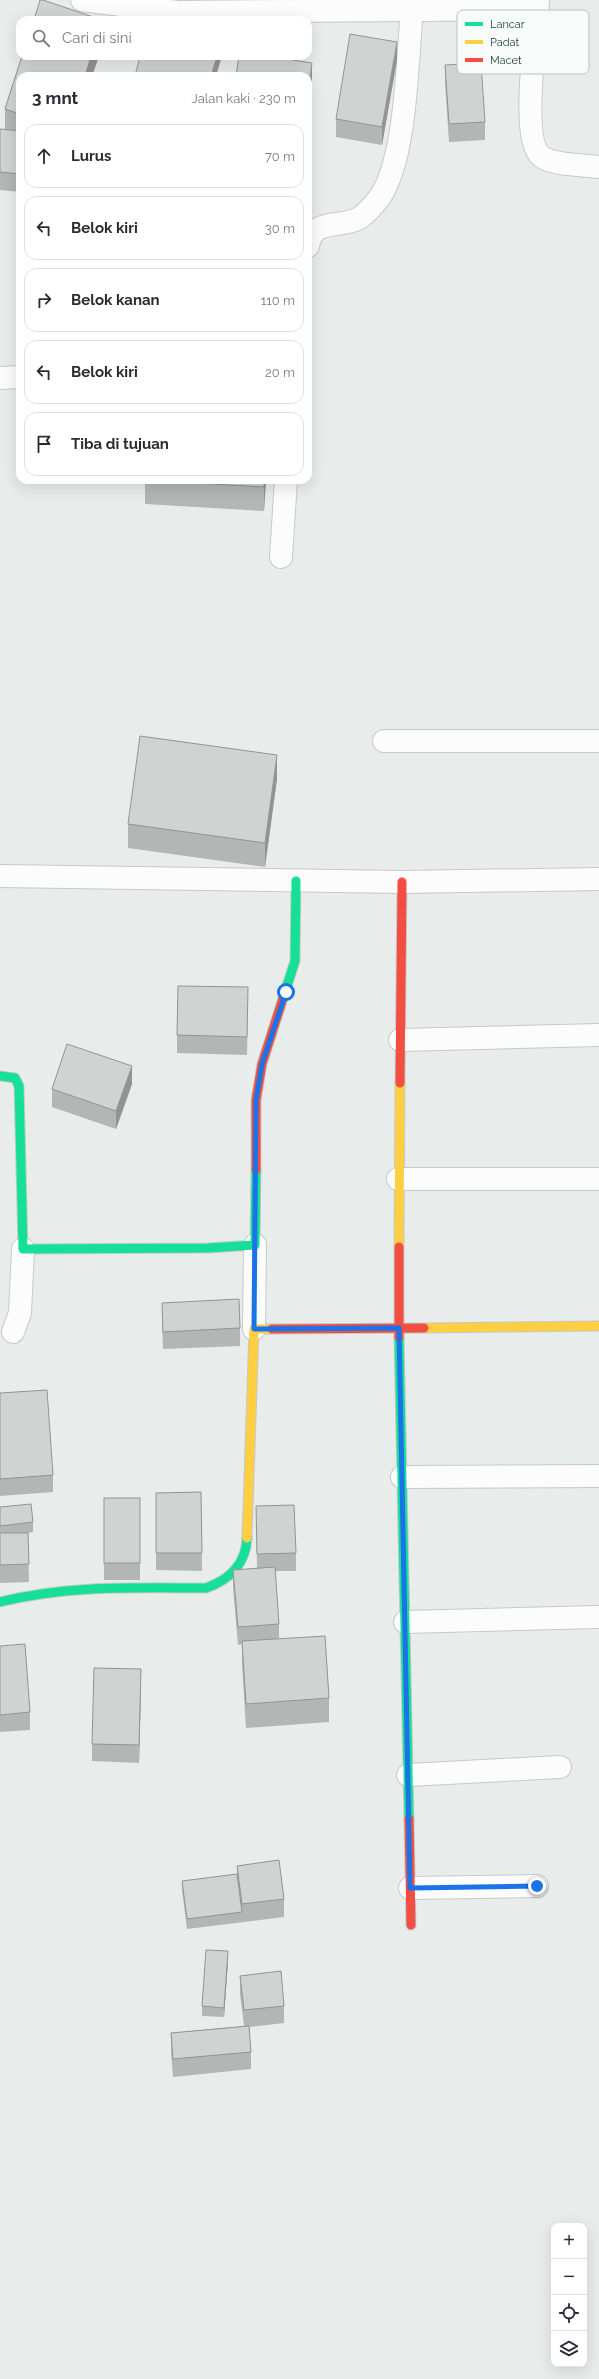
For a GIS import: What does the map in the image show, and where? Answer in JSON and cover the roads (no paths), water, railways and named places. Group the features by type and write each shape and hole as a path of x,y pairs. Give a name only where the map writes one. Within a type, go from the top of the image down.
{"street":[{"path":"82,0 177,12 412,10 537,5"},
{"path":"312,233 319,227 334,225 360,217 377,201 387,183 399,151 412,10"},
{"path":"533,74 530,121 531,135 537,152 550,160 599,167"},
{"path":"0,378 16,377"},
{"path":"281,557 286,484"},
{"path":"384,741 599,741"},
{"path":"0,876 402,882 599,879"},
{"path":"0,1602 25,1595 63,1589 206,1588 223,1583 239,1567 247,1547 254,1329 256,1100 262,1064 295,961 296,881"},
{"path":"402,882 398,1179 399,1328 411,1925"},
{"path":"400,1040 599,1035"},
{"path":"0,1076 15,1078 19,1086 22,1249 20,1313 13,1332"},
{"path":"398,1179 599,1179"},
{"path":"22,1249 208,1248 255,1245"},
{"path":"254,1329 599,1326"},
{"path":"402,1477 599,1476"},
{"path":"405,1622 599,1617"},
{"path":"408,1775 560,1767"},
{"path":"410,1888 537,1886"}]}
